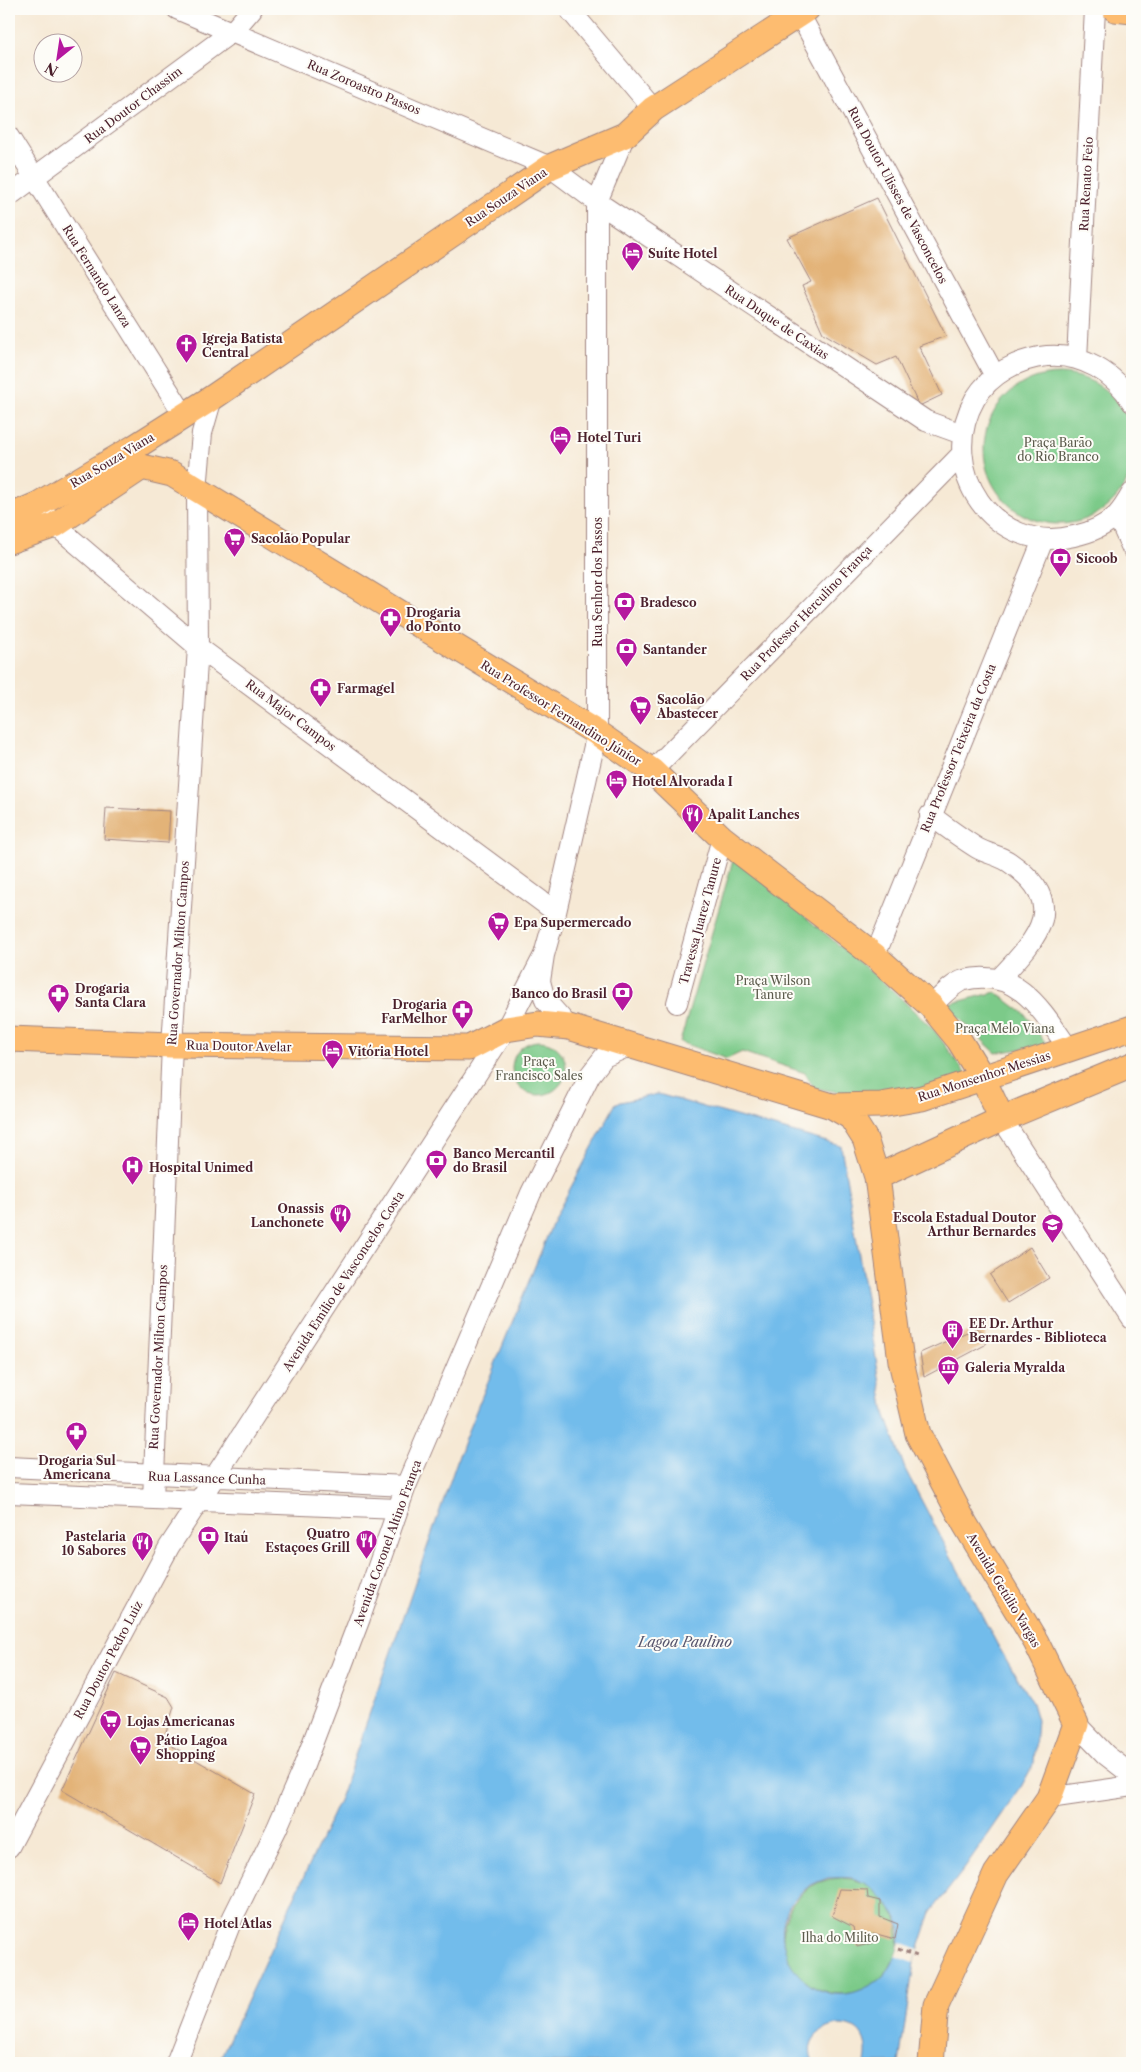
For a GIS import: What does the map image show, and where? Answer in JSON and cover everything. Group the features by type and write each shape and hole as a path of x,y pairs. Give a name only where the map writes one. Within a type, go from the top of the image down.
{"main road":[{"path":"1115,9 1132,11"},
{"name":"Rua Souza Viana","path":"9,517 37,504 135,447 212,398 550,167 624,135 653,109 804,12"},
{"name":"Rua Professor Fernandino Júnior","path":"55,525 142,467 172,474 597,733 652,771 722,838 875,956 931,1006 959,1040 982,1077 1002,1119"},
{"path":"9,541 55,525"},
{"path":"507,1027 538,1024 569,1027 832,1106"},
{"name":"Rua Doutor Avelar","path":"9,1039 172,1045 469,1048 507,1027"},
{"name":"Rua Monsenhor Messias","path":"832,1106 881,1105 922,1098 1132,1028"},
{"path":"877,1177 1002,1119 1132,1066"},
{"name":"Avenida Getúlio Vargas","path":"832,1106 851,1117 856,1124 865,1139 877,1177 901,1361 918,1434 965,1524 1036,1642 1076,1724"},
{"path":"931,2063 936,2005 996,1874 1048,1798 1076,1724"}],"street":[{"name":"Rua Zoroastro Passos","path":"177,9 233,31 550,167"},
{"name":"Rua Doutor Chassim","path":"9,196 233,31 252,9"},
{"path":"569,9 653,109"},
{"name":"Rua Renato Feio","path":"1077,359 1095,9"},
{"name":"Rua Doutor Ulisses de Vasconcelos","path":"804,12 995,376"},
{"name":"Rua Senhor dos Passos","path":"569,1027 545,1000 540,982 544,955 556,912 597,733 597,202 624,135"},
{"name":"Rua Fernando Lanza","path":"9,137 36,177 184,415"},
{"path":"550,167 597,202"},
{"name":"Rua Duque de Caxias","path":"597,202 926,421 962,434"},
{"path":"1132,402 1125,389 1103,370 1077,359 1055,356 1034,358 1014,364 995,376 979,392 968,412 962,434 961,455 968,482 982,506 1003,525 1022,535 1043,540 1061,540 1091,532 1118,514 1132,493"},
{"path":"197,490 202,433 212,398"},
{"name":"Rua Professor Herculino França","path":"652,771 961,455"},
{"name":"Rua Governador Milton Campos","path":"153,1499 172,1045 198,646 197,490"},
{"name":"Rua Major Campos","path":"37,504 55,525 198,646 556,912"},
{"path":"1118,514 1132,548"},
{"name":"Rua Professor Teixeira da Costa","path":"875,956 930,815 1043,540"},
{"path":"930,815 979,849 1002,858 1018,868 1029,877 1044,899 1045,908 1038,932 1000,978"},
{"name":"Travessa Juarez Tanure","path":"677,1003 722,838"},
{"name":"Rua Senhor dos Passos","path":"507,1027 544,955"},
{"path":"931,1006 963,980 1000,978 1036,1001 1068,1048"},
{"name":"Avenida Emílio de Vasconcelos Costa","path":"215,1478 507,1027"},
{"name":"Avenida Coronel Altino França","path":"176,2063 233,1917 277,1828 303,1768 360,1618 406,1486 531,1193 590,1075 604,1057 630,1046"},
{"path":"1002,1119 1132,1319"},
{"name":"Rua Lassance Cunha","path":"9,1467 153,1476 406,1486"},
{"name":"Rua Doutor Pedro Luiz","path":"9,1847 169,1547 215,1478"},
{"name":"Rua Lassance Cunha","path":"9,1493 398,1509"},
{"path":"1076,1724 1106,1755 1132,1775"},
{"path":"1048,1798 1132,1786"}],"path":[{"path":"898,1949 916,1956"}],"green space":[{"name":"Praça Barão do Rio Branco","path":"1059,374 1088,380 1112,396 1128,420 1134,449 1128,478 1112,502 1088,518 1059,524 1030,518 1006,502 990,478 984,449 990,420 1006,396 1030,380"},
{"name":"Praça Wilson Tanure","path":"734,857 891,989 935,1031 966,1074 918,1092 858,1095 814,1088 805,1073 742,1052 727,1059 680,1042"},
{"name":"Praça Melo Viana","path":"996,992 1025,1014 1047,1045 996,1053 945,1005"},
{"name":"Praça Francisco Sales","path":"534,1041 544,1041 558,1049 564,1058 566,1068 564,1078 558,1087 544,1095 534,1095 524,1090 517,1083 512,1073 512,1063 517,1053 524,1046"},
{"name":"Ilha do Milito","path":"841,1878 863,1882 882,1895 895,1914 899,1936 895,1958 882,1977 863,1990 841,1994 819,1990 800,1977 787,1958 783,1936 787,1914 800,1895 819,1882"}],"water":[{"name":"Lagoa Paulino","path":"658,1094 841,1146 885,1413 905,1469 997,1644 1032,1703 1037,1720 1034,1763 1021,1787 965,1868 931,1912 914,1963 899,2063 865,2063 865,2044 859,2032 848,2026 836,2025 824,2030 814,2038 810,2049 814,2063 218,2063 341,1796 465,1438 555,1217 616,1103","holes":["828,1878 851,1878 873,1889 892,1910 900,1928 897,1949 893,1962 887,1971 872,1985 844,1994 823,1991 805,1981 792,1965 784,1945 783,1925 790,1905 809,1886"]}],"pier":[{"path":"900,1942 919,1949 914,1963 895,1956"}],"building":[{"path":"877,198 946,336 919,346 942,395 919,406 896,357 877,365 823,333 802,286 811,282 787,238"},
{"path":"106,808 170,811 168,843 104,839"},
{"path":"1030,1247 1049,1278 1008,1303 990,1275"},
{"name":"EE Dr. Arthur Bernardes - Biblioteca","path":"976,1328 986,1334 985,1345 924,1377 920,1353"},
{"name":"Pátio Lagoa Shopping","path":"116,1673 168,1697 174,1707 163,1741 255,1794 220,1883 62,1790"},
{"path":"840,1889 867,1890 868,1898 880,1901 880,1917 898,1924 895,1939 873,1933 873,1943 857,1947 853,1927 832,1916"}],"place":[{"name":"Suíte Hotel","path":"632,272"},
{"name":"Igreja Batista Central","path":"186,364"},
{"name":"Hotel Turi","path":"561,456"},
{"name":"Sacolão Popular","path":"235,557"},
{"name":"Sicoob","path":"1060,577"},
{"name":"Bradesco","path":"624,621"},
{"name":"Drogaria do Ponto","path":"390,638"},
{"name":"Santander","path":"627,668"},
{"name":"Farmagel","path":"321,707"},
{"name":"Sacolão Abastecer","path":"641,725"},
{"name":"Hotel Alvorada I","path":"616,800"},
{"name":"Apalit Lanches","path":"692,833"},
{"name":"Epa Supermercado","path":"498,941"},
{"name":"Banco do Brasil","path":"623,1012"},
{"name":"Drogaria Santa Clara","path":"59,1014"},
{"name":"Drogaria FarMelhor","path":"463,1030"},
{"name":"Vitória Hotel","path":"332,1070"},
{"name":"Banco Mercantil do Brasil","path":"437,1179"},
{"name":"Hospital Unimed","path":"133,1186"},
{"name":"Onassis Lanchonete","path":"340,1234"},
{"name":"Escola Estadual Doutor Arthur Bernardes","path":"1052,1243"},
{"name":"EE Dr. Arthur Bernardes - Biblioteca","path":"953,1349"},
{"name":"Galeria Myralda","path":"949,1386"},
{"name":"Drogaria Sul Americana","path":"77,1452"},
{"name":"Itaú","path":"208,1556"},
{"name":"Quatro Estaçoes Grill","path":"366,1559"},
{"name":"Pastelaria 10 Sabores","path":"142,1562"},
{"name":"Lojas Americanas","path":"111,1740"},
{"name":"Pátio Lagoa Shopping","path":"140,1766"},
{"name":"Hotel Atlas","path":"188,1942"}]}
